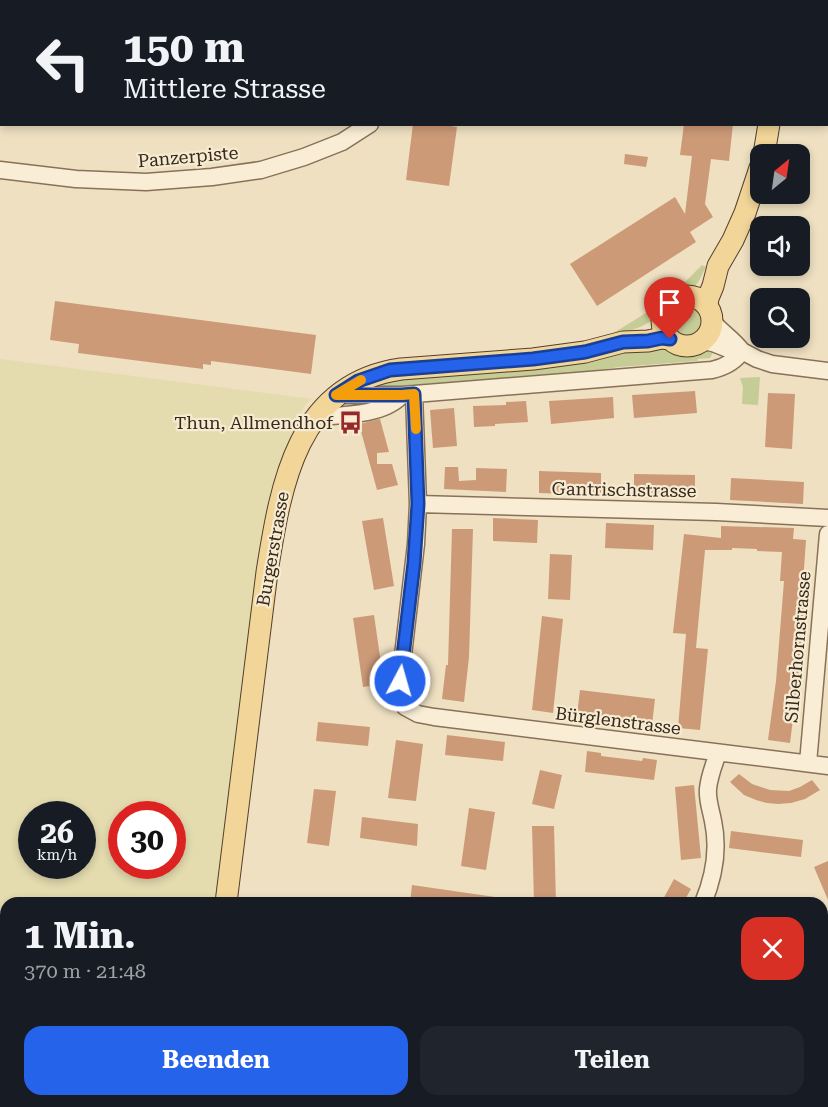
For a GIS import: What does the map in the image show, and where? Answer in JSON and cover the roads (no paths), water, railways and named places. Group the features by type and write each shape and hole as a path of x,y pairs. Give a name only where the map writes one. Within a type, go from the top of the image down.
{"main road":[{"path":"766,144 769,126"},
{"path":"702,308 713,286 718,266 733,240 750,198"},
{"path":"674,300 702,308 710,331 701,341 685,346 670,339 665,331 662,317 665,309 674,300"},
{"name":"Burgerstrasse","path":"623,342 652,326 662,317"},
{"name":"Burgerstrasse","path":"227,897 267,572 276,517 295,456 315,417 336,395 358,381 390,370 533,359 585,352 623,342 670,339"}],"street":[{"name":"Panzerpiste","path":"0,170 76,179 146,182 212,177 261,170 304,157 342,142 367,126"},
{"path":"702,308 719,330 734,340 742,351"},
{"path":"701,341 742,351 772,364 828,371"},
{"path":"336,395 408,395 712,370 732,362 742,351"},
{"path":"315,417 375,410 408,395"},
{"path":"408,395 418,504"},
{"name":"Gantrischstrasse","path":"418,504 716,512 828,518"},
{"name":"Bürglenstrasse","path":"418,504 414,563 400,681 405,707 418,714 434,717 828,766"},
{"name":"Silberhornstrasse","path":"808,763 828,534"},
{"path":"706,897 715,862 715,838 708,786 718,753"}],"place":[{"name":"Thun, Allmendhof","path":"351,423"}]}
